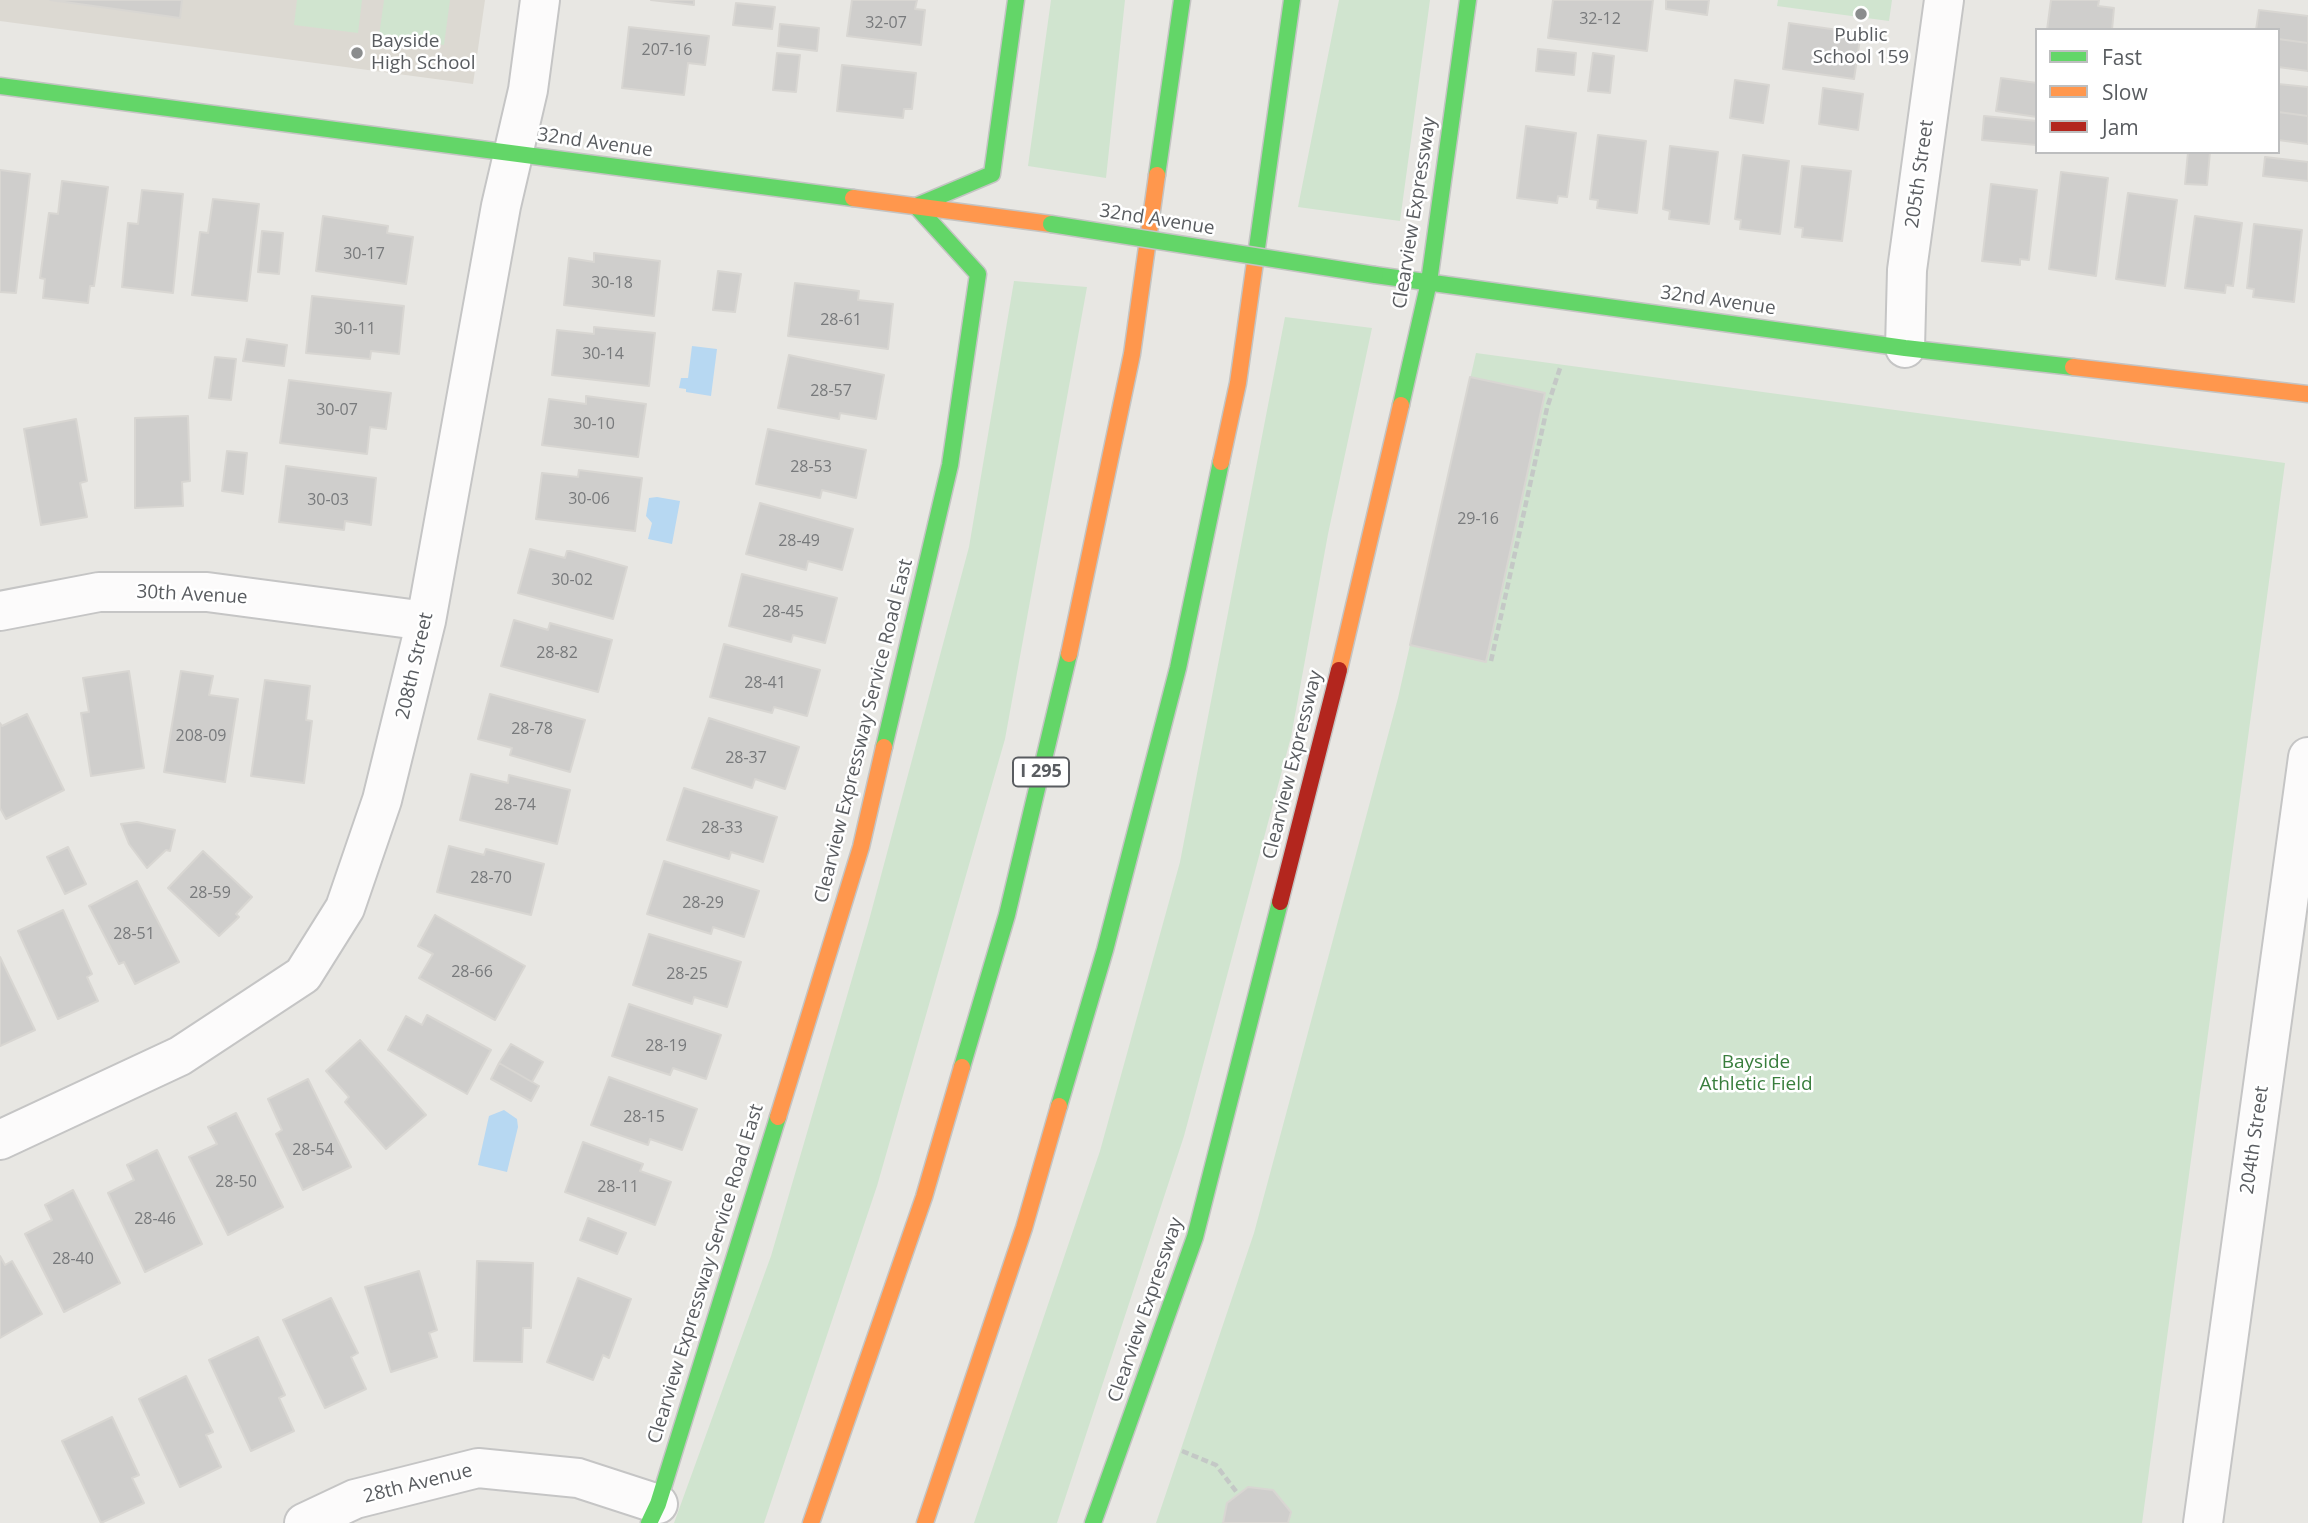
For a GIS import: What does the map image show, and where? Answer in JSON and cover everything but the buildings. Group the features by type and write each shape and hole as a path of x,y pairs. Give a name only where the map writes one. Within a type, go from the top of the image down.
{"main road":[{"path":"916,206 992,174 1016,0"},
{"name":"I 295","path":"811,1523 924,1197 1007,915 1074,635 1132,354 1182,0"},
{"path":"925,1523 1024,1228 1105,950 1178,668 1238,383 1292,0"},
{"name":"Clearview Expressway","path":"1093,1523 1195,1237 1349,633 1429,282 1468,0"},
{"name":"32nd Avenue","path":"0,86 1051,224 1375,275 1905,348 2308,394"},
{"name":"Clearview Expressway Service Road East","path":"653,1513 861,847 950,465 978,274 916,206"}],"street":[{"name":"208th Street","path":"0,1140 180,1056 303,975 349,896 382,800 426,621 501,206 528,90 540,0"},
{"name":"205th Street","path":"1905,348 1907,270 1944,0"},
{"name":"30th Avenue","path":"0,611 99,592 207,592 426,621"},
{"name":"204th Street","path":"2203,1523 2308,757"},
{"name":"28th Avenue","path":"304,1523 355,1499 478,1468 578,1478 653,1513"}],"path":[{"path":"1491,661 1548,408 1561,365"},
{"path":"1182,1451 1216,1465 1238,1494"}],"shaded area":[{"name":"Bayside High School","path":"0,0 485,0 473,84 0,21"}],"green space":[{"path":"297,0 362,0 358,33 294,25"},
{"path":"384,0 450,0 444,45 379,36"},
{"path":"1051,0 1125,0 1106,178 1028,166"},
{"path":"1339,0 1430,0 1400,221 1298,207"},
{"name":"Public School 159","path":"1778,0 1892,0 1889,21 1777,6"},
{"path":"1014,281 1087,287 1005,739 877,1186 764,1523 674,1523 771,1256 868,924 969,547"},
{"path":"1285,317 1372,328 1328,534 1291,737 1184,1136 1057,1523 974,1523 1100,1151 1180,862"},
{"name":"Bayside Athletic Field","path":"1476,353 2285,463 2142,1523 1156,1523 1254,1233 1398,698"}],"water":[{"path":"692,346 717,349 711,396 686,392 686,389 679,388 681,378 688,378"},
{"path":"649,498 680,501 672,544 648,539 652,523 646,516"},
{"path":"504,1110 517,1119 518,1127 507,1172 478,1165 489,1116"}],"traffic: fast":[{"path":"884,747 950,465 978,274 916,206 992,174 1016,0"},
{"path":"1157,175 1182,0"},
{"path":"1256,255 1292,0"},
{"path":"1401,405 1429,282 1468,0"},
{"path":"0,86 853,198"},
{"path":"1051,224 1375,275"},
{"path":"1375,275 1905,348 2073,367"},
{"path":"1059,1106 1105,950 1178,668 1221,462"},
{"path":"962,1067 1007,915 1069,654"},
{"path":"1093,1523 1195,1237 1280,902"},
{"path":"649,1523 658,1504 778,1117"}],"traffic: slow":[{"path":"1069,654 1132,354 1157,175"},
{"path":"853,198 1051,224"},
{"path":"1221,462 1238,383 1256,255"},
{"path":"2073,367 2308,394"},
{"path":"1339,670 1401,405"},
{"path":"778,1117 861,847 884,747"},
{"path":"811,1523 924,1197 962,1067"},
{"path":"925,1523 1024,1228 1059,1106"}],"traffic: jam":[{"path":"1280,902 1339,670"}],"place":[{"name":"Public School 159","path":"1861,14"},
{"name":"Bayside High School","path":"357,53"}]}
